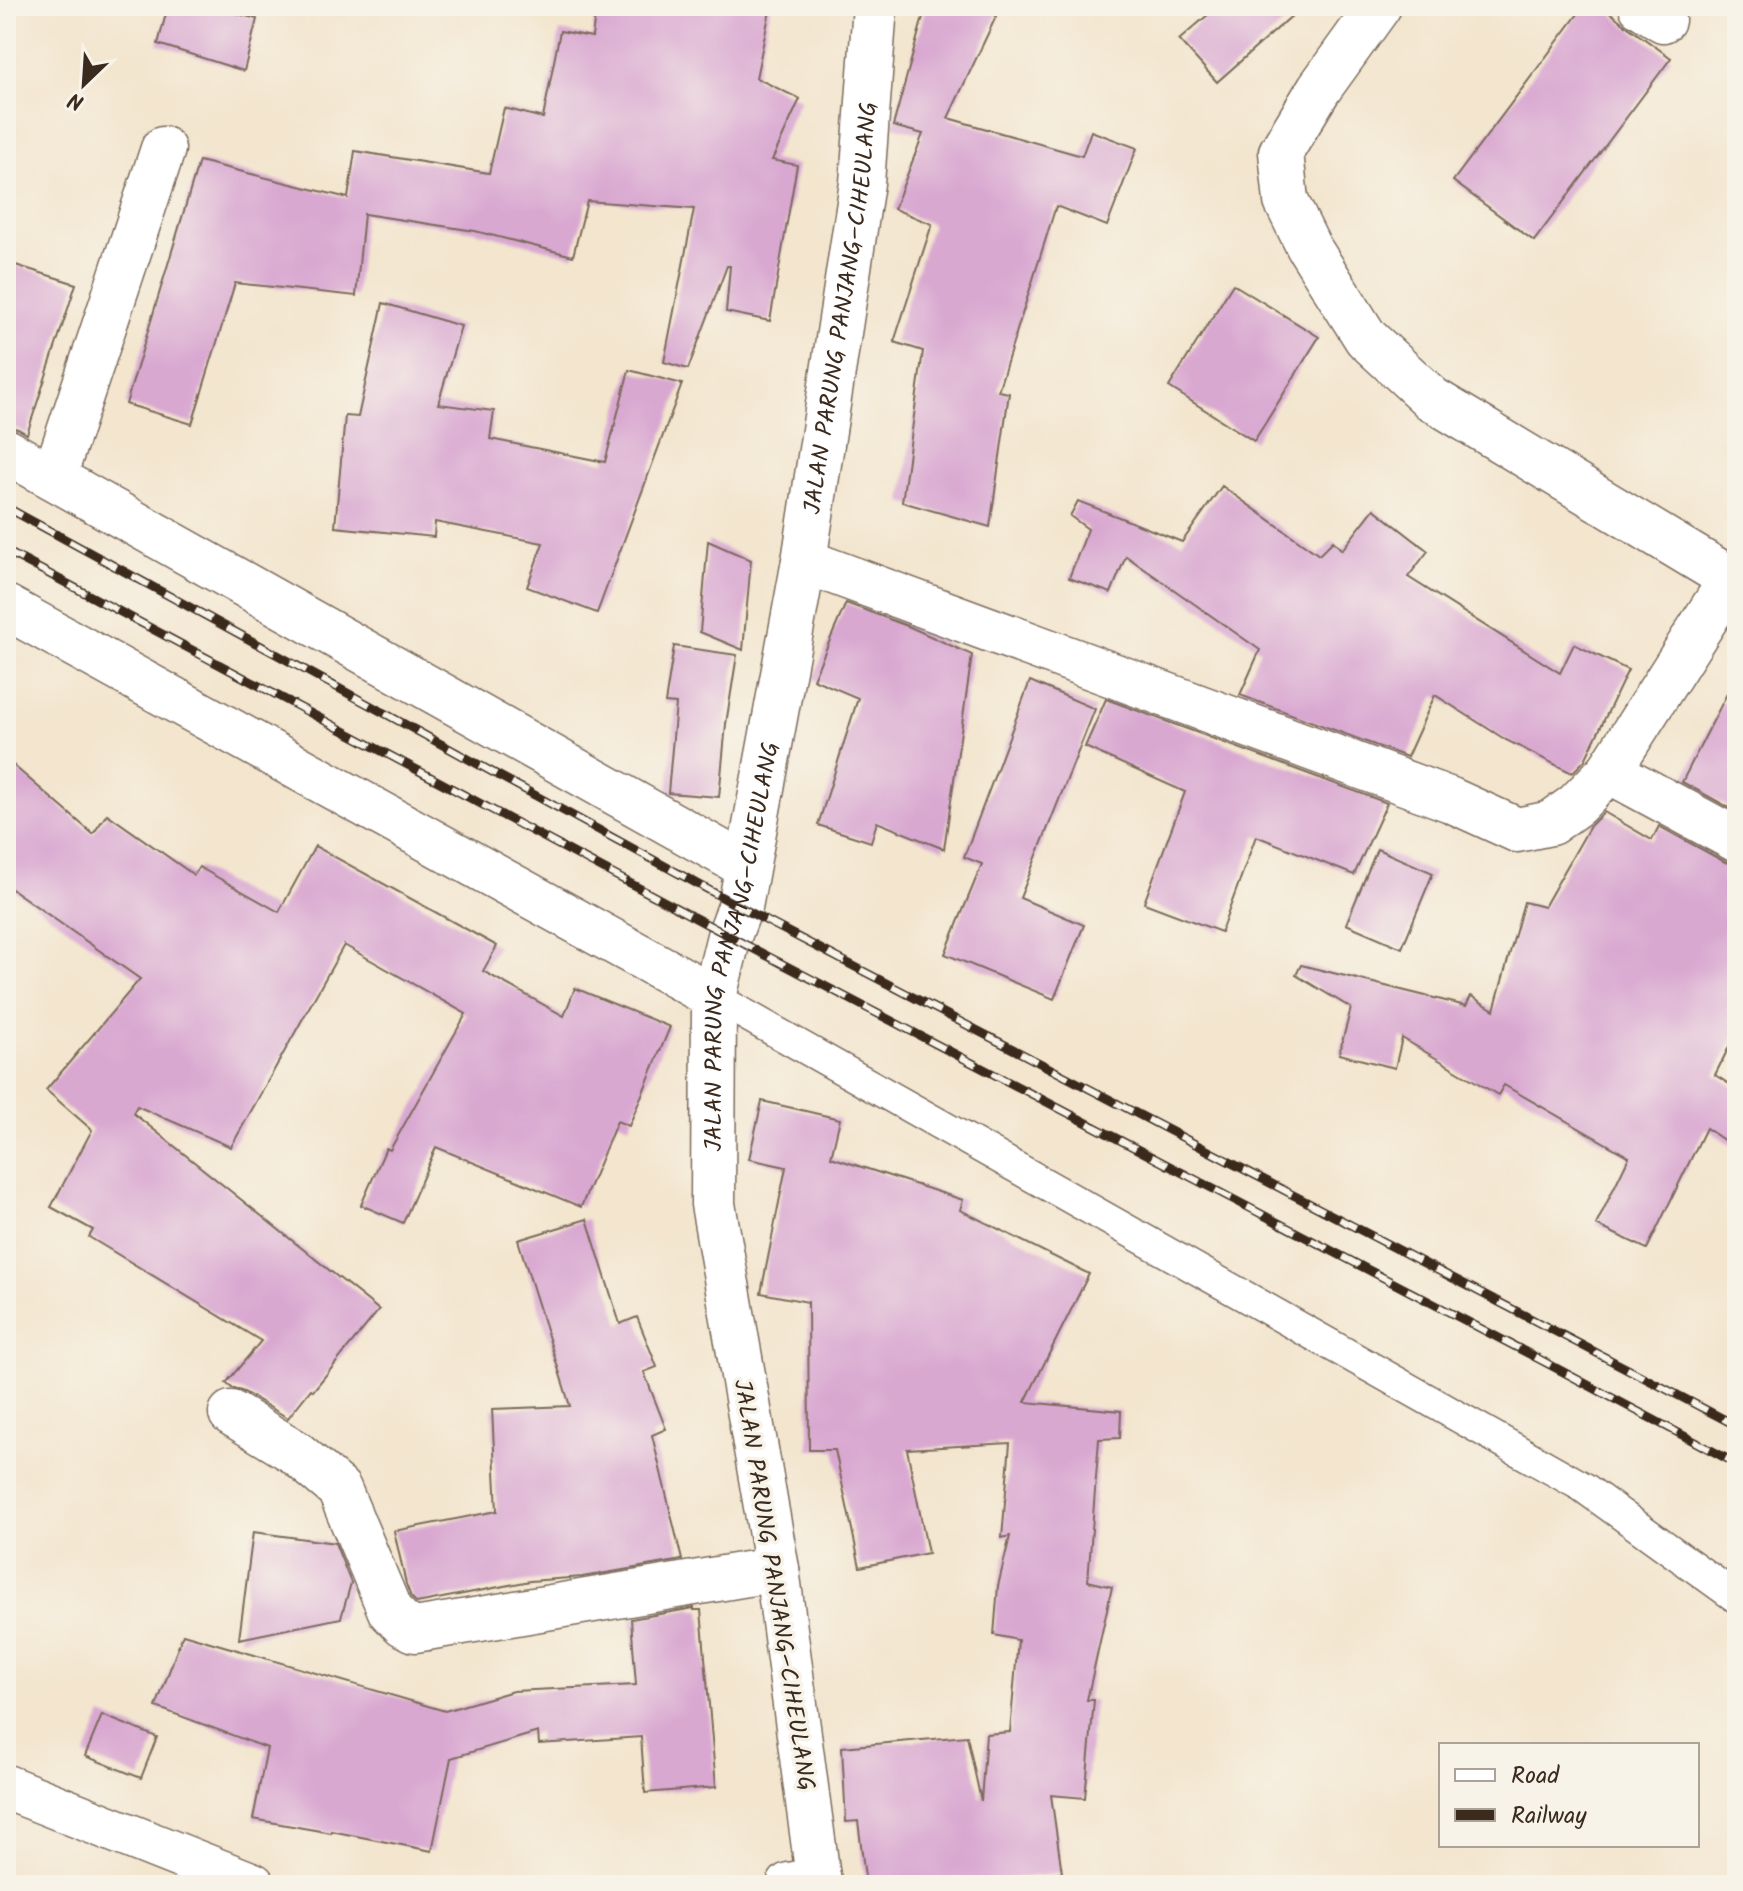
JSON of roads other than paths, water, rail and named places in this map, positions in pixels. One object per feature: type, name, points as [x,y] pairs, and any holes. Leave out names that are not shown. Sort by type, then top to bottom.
[{"type":"street","name":"JALAN PARUNG PANJANG–CIHEULANG","points":[[809,1883],[777,1569],[713,1204],[714,997],[729,936],[740,907],[804,561],[862,183],[875,6]]},
{"type":"street","points":[[804,561],[1451,800],[1517,830],[1551,823],[1576,805],[1609,771],[1734,578],[1432,399],[1366,338],[1308,246],[1286,201],[1281,152],[1319,89],[1379,6]]},
{"type":"street","points":[[54,477],[163,149]]},
{"type":"street","points":[[6,451],[746,866]]},
{"type":"street","points":[[6,607],[714,997]]},
{"type":"street","points":[[1609,771],[1737,840]]},
{"type":"street","points":[[231,1413],[295,1452],[339,1489],[390,1611],[403,1624],[415,1630],[777,1569]]},
{"type":"street","points":[[6,1787],[253,1885]]},
{"type":"lane","points":[[714,997],[1583,1487],[1737,1598]]},
{"type":"railway","points":[[6,507],[740,907],[1737,1426]]},
{"type":"railway","points":[[6,551],[729,936],[1737,1464]]}]
